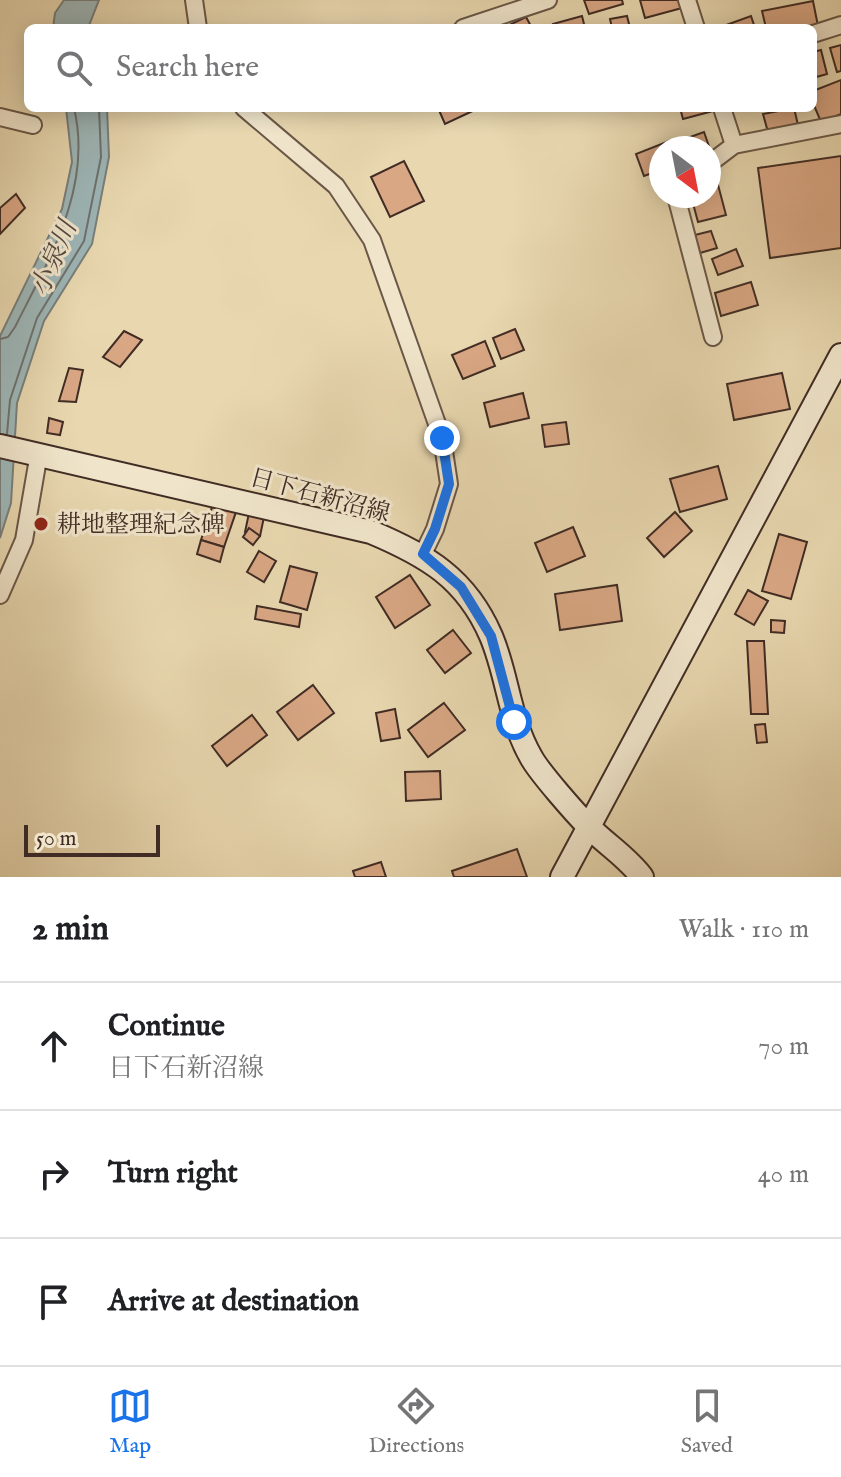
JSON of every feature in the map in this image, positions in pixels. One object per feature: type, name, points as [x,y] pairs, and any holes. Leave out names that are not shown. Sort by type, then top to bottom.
[{"type":"main road","points":[[562,877],[841,355]]},
{"type":"main road","name":"日下石新沼線","points":[[0,446],[371,532],[423,554],[461,587],[491,636],[514,722],[532,760],[589,827],[631,862],[642,877]]},
{"type":"street","points":[[194,0],[197,24]]},
{"type":"street","points":[[475,24],[548,0]]},
{"type":"street","points":[[687,0],[695,24]]},
{"type":"street","points":[[817,33],[841,25]]},
{"type":"street","points":[[249,112],[336,186],[372,240],[442,438],[449,484],[435,529],[423,554]]},
{"type":"street","points":[[723,112],[734,145]]},
{"type":"street","points":[[0,117],[33,125]]},
{"type":"street","points":[[721,155],[734,145],[841,124]]},
{"type":"street","points":[[679,208],[713,337]]},
{"type":"street","points":[[0,595],[24,540],[32,452]]},
{"type":"water","points":[[64,0],[99,0],[90,24],[54,24],[55,13]]},
{"type":"water","name":"小泉川","points":[[66,112],[107,112],[109,157],[92,244],[44,321],[17,403],[11,503],[0,538],[0,336],[62,209],[72,162]]},
{"type":"building","points":[[584,0],[622,0],[623,4],[589,14]]},
{"type":"building","points":[[640,0],[680,0],[682,8],[645,18]]},
{"type":"building","points":[[813,1],[819,31],[817,24],[765,24],[762,11]]},
{"type":"building","points":[[582,16],[584,24],[553,24]]},
{"type":"building","points":[[627,16],[629,24],[611,24],[610,19]]},
{"type":"building","points":[[751,16],[754,24],[729,24]]},
{"type":"building","points":[[526,17],[530,24],[511,24]]},
{"type":"building","points":[[841,45],[841,71],[837,72],[830,48]]},
{"type":"building","points":[[821,50],[827,74],[817,77],[817,51]]},
{"type":"building","points":[[841,80],[841,114],[821,122],[817,112],[817,89]]},
{"type":"building","points":[[440,112],[470,112],[445,124]]},
{"type":"building","points":[[681,112],[709,112],[683,119]]},
{"type":"building","points":[[795,112],[798,125],[768,132],[763,114]]},
{"type":"building","points":[[649,149],[649,174],[644,176],[636,154]]},
{"type":"building","points":[[841,156],[841,248],[770,258],[758,168]]},
{"type":"building","points":[[404,161],[424,201],[390,217],[371,177]]},
{"type":"building","points":[[16,194],[25,208],[0,234],[0,208]]},
{"type":"building","points":[[721,196],[726,215],[698,222],[694,208],[721,208]]},
{"type":"building","points":[[711,231],[717,248],[700,253],[695,235]]},
{"type":"building","points":[[736,249],[743,266],[718,275],[712,259]]},
{"type":"building","points":[[751,282],[758,305],[721,316],[715,293]]},
{"type":"building","points":[[515,329],[524,350],[501,359],[493,338]]},
{"type":"building","points":[[124,331],[142,340],[120,367],[103,357]]},
{"type":"building","points":[[485,341],[495,366],[463,379],[452,355]]},
{"type":"building","points":[[69,368],[83,370],[76,402],[59,401]]},
{"type":"building","points":[[782,373],[790,409],[734,420],[727,384]]},
{"type":"building","points":[[523,393],[529,418],[490,427],[484,403]]},
{"type":"building","points":[[49,418],[63,422],[60,435],[47,433]]},
{"type":"building","points":[[566,422],[569,444],[545,447],[542,425]]},
{"type":"building","points":[[718,466],[727,499],[680,512],[670,479]]},
{"type":"building","points":[[214,501],[237,509],[224,547],[201,540]]},
{"type":"building","points":[[675,512],[692,531],[664,557],[647,538]]},
{"type":"building","points":[[249,513],[264,517],[260,536],[245,532]]},
{"type":"building","points":[[573,527],[585,556],[547,572],[535,543]]},
{"type":"building","points":[[249,528],[260,536],[253,545],[243,537]]},
{"type":"building","points":[[779,534],[807,542],[791,599],[762,591]]},
{"type":"building","points":[[201,540],[224,547],[220,562],[197,554]]},
{"type":"building","points":[[259,551],[276,561],[264,582],[247,572]]},
{"type":"building","points":[[290,566],[317,573],[307,610],[280,602]]},
{"type":"building","points":[[410,575],[430,605],[395,628],[376,597]]},
{"type":"building","points":[[617,585],[622,621],[560,630],[555,594]]},
{"type":"building","points":[[748,590],[768,601],[754,625],[735,614]]},
{"type":"building","points":[[257,606],[301,614],[299,627],[255,619]]},
{"type":"building","points":[[771,620],[785,621],[784,633],[771,632]]},
{"type":"building","points":[[453,630],[471,653],[445,673],[427,650]]},
{"type":"building","points":[[747,641],[764,641],[768,714],[751,714]]},
{"type":"building","points":[[313,685],[334,713],[298,740],[277,712]]},
{"type":"building","points":[[444,703],[465,730],[428,757],[408,730]]},
{"type":"building","points":[[395,709],[400,738],[381,741],[376,713]]},
{"type":"building","points":[[252,715],[267,735],[227,766],[212,746]]},
{"type":"building","points":[[765,724],[767,742],[757,743],[755,725]]},
{"type":"building","points":[[440,771],[441,799],[406,801],[405,772]]},
{"type":"building","points":[[517,849],[527,877],[454,877],[452,871]]},
{"type":"building","points":[[381,862],[386,877],[355,877],[353,871]]},
{"type":"place","name":"耕地整理紀念碑","points":[[41,524]]},
{"type":"route","points":[[442,438],[449,484],[435,529],[423,554],[461,587],[491,636],[514,722]]}]
